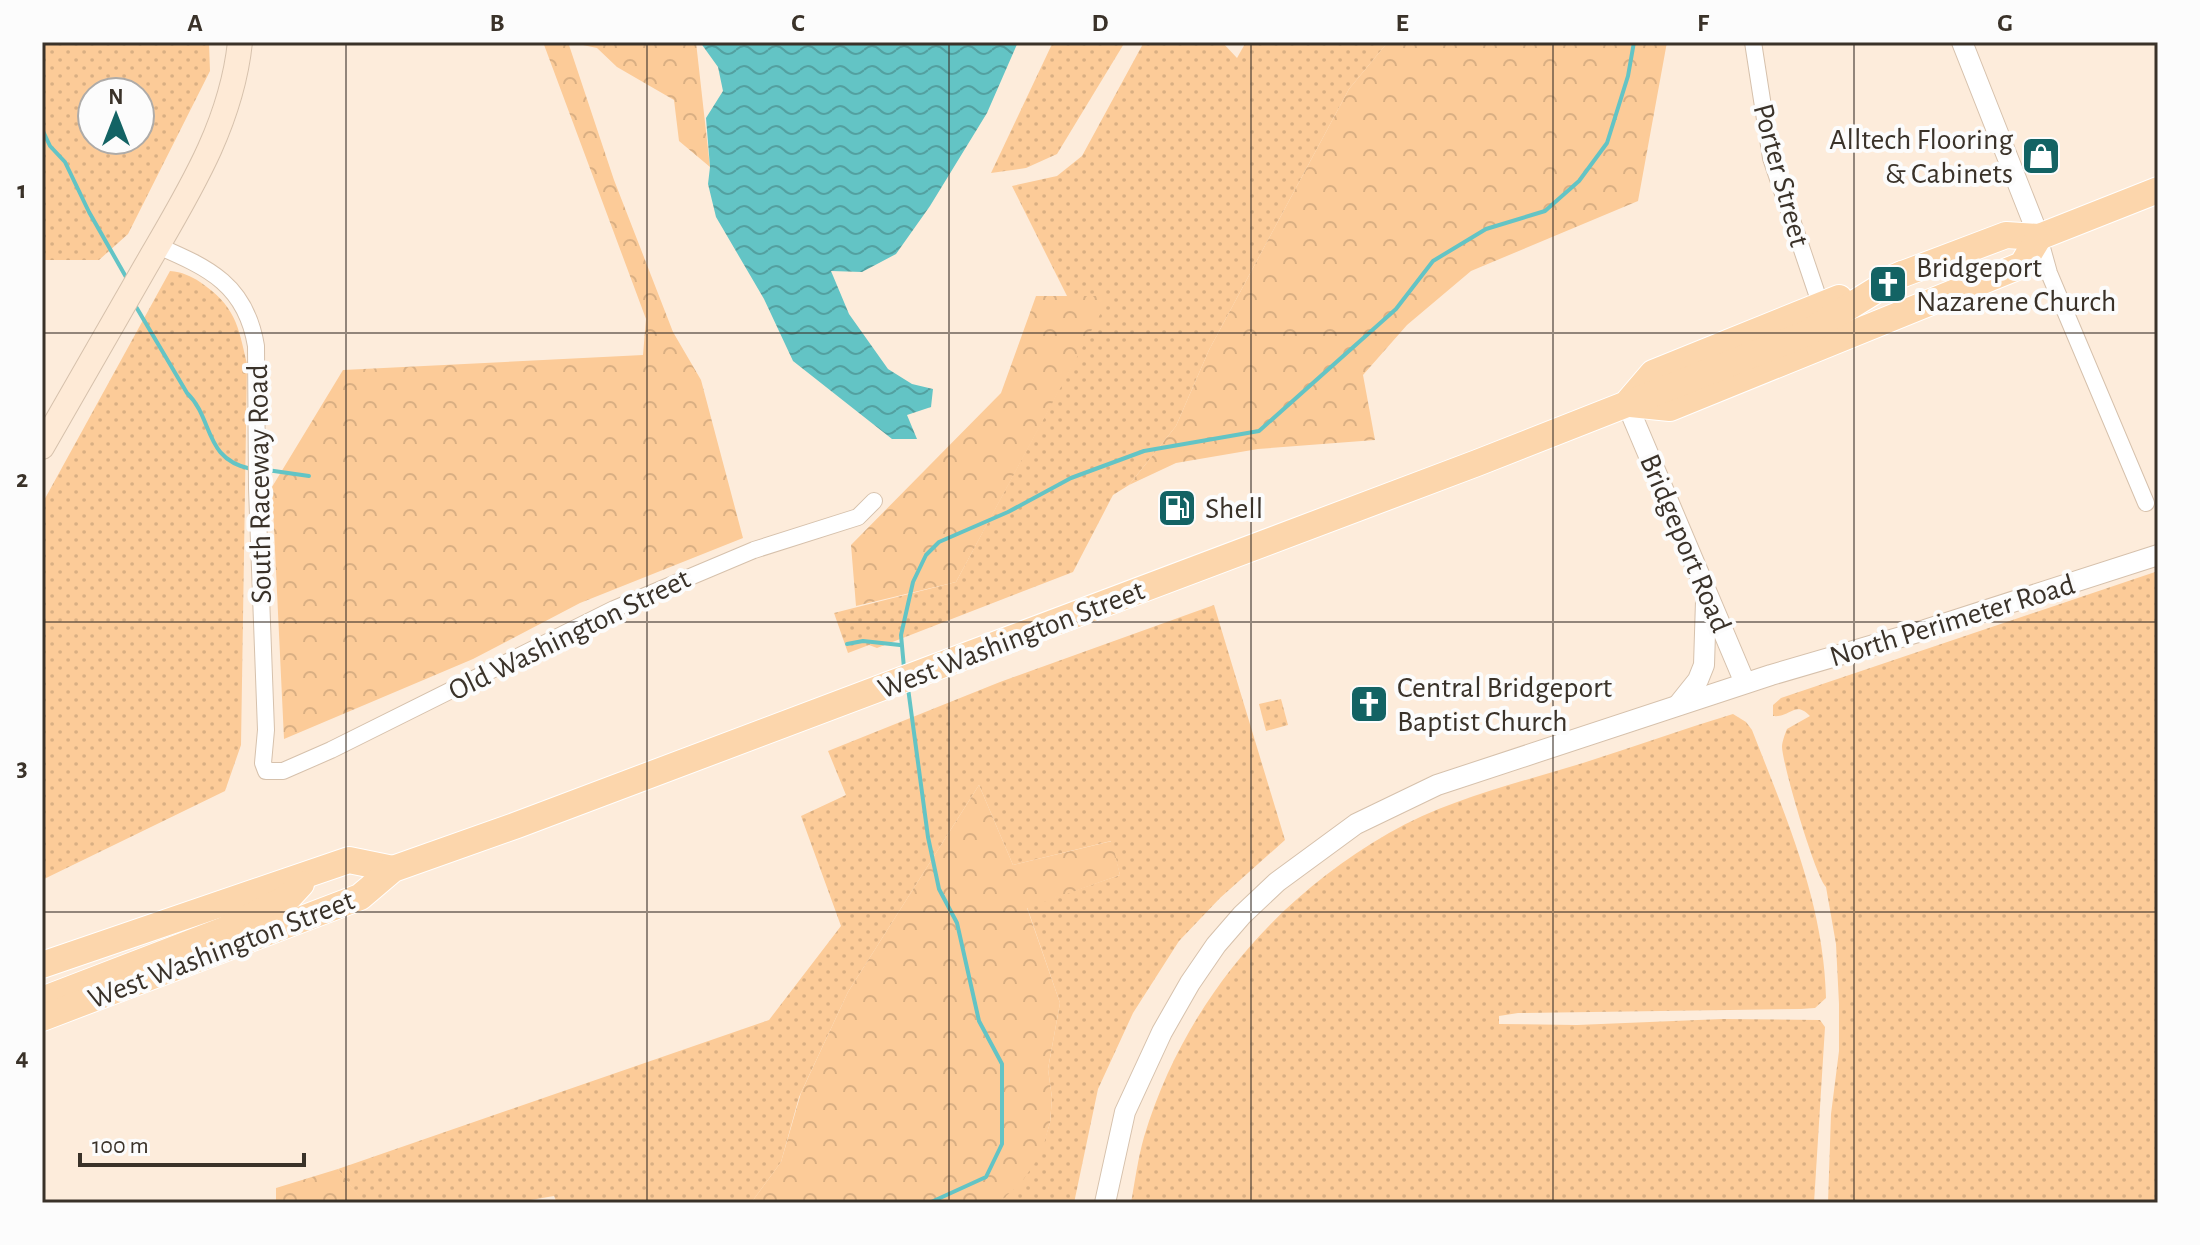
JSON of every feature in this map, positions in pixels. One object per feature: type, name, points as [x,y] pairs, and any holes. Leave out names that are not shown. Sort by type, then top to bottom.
[{"type":"main road","points":[[42,447],[158,246],[217,136],[231,97],[240,42]]},
{"type":"main road","name":"West Washington Street","points":[[1627,404],[1653,373],[2006,235],[2039,237],[2158,190]]},
{"type":"main road","name":"West Washington Street","points":[[42,1018],[360,897],[393,869],[1452,473],[1627,404],[1670,408],[2022,265],[2039,237]]},
{"type":"main road","points":[[1627,404],[1805,334],[1902,274]]},
{"type":"main road","name":"West Washington Street","points":[[42,965],[349,860],[393,869]]},
{"type":"main road","points":[[42,1000],[222,931],[289,897],[312,873]]},
{"type":"street","name":"Porter Street","points":[[1753,42],[1771,158],[1821,306]]},
{"type":"street","points":[[1962,42],[2039,237],[2049,273],[2146,503]]},
{"type":"street","name":"South Raceway Road","points":[[158,246],[211,270],[231,289],[247,314],[256,346],[266,730],[263,763],[266,771]]},
{"type":"street","name":"Bridgeport Road","points":[[1627,404],[1745,683]]},
{"type":"street","name":"Old Washington Street","points":[[266,771],[283,771],[331,750],[614,609],[754,550],[858,517],[874,501]]},
{"type":"street","name":"North Perimeter Road","points":[[1105,1203],[1125,1112],[1162,1032],[1190,983],[1216,945],[1242,915],[1277,882],[1356,824],[1437,785],[1745,683],[1925,630],[2158,555]]},
{"type":"street","points":[[1677,706],[1698,680],[1704,665],[1706,589]]},
{"type":"green space","points":[[42,42],[209,42],[210,71],[128,234],[99,260],[42,260]]},
{"type":"green space","points":[[543,42],[568,42],[614,180],[673,332],[701,380],[743,538],[580,603],[473,659],[284,739],[272,487],[343,370],[643,355],[646,319]]},
{"type":"green space","points":[[569,42],[696,42],[710,167],[679,141],[674,100],[617,67],[597,48]]},
{"type":"green space","points":[[1053,42],[1125,42],[1057,154],[1026,168],[991,173]]},
{"type":"green space","points":[[1144,42],[1222,42],[1237,58],[1246,42],[1388,42],[1349,89],[1209,350],[1176,426],[1129,485],[1113,495],[1073,572],[877,648],[869,645],[848,653],[834,613],[956,582],[1109,296],[1067,296],[1012,186],[1057,176],[1082,156]]},
{"type":"green space","points":[[1388,42],[1667,42],[1638,201],[1471,271],[1407,325],[1363,375],[1375,440],[1258,449],[1176,463],[1129,485],[1176,426],[1209,350],[1349,89]]},
{"type":"green space","points":[[170,271],[193,278],[221,299],[237,327],[247,364],[241,745],[225,791],[42,880],[42,504]]},
{"type":"green space","points":[[1036,296],[1110,296],[956,582],[856,606],[851,545],[1001,393]]},
{"type":"green space","points":[[2158,571],[2158,1203],[1828,1203],[1831,1114],[1839,1051],[1836,944],[1826,887],[1800,820],[1782,747],[1787,729],[1810,716],[1796,709],[1773,716],[1773,705],[1781,698]]},
{"type":"green space","points":[[1214,605],[1285,840],[1220,898],[1179,941],[1133,1013],[1098,1089],[1074,1203],[998,1203],[1022,1180],[1040,1154],[1050,1123],[1052,1098],[1048,1069],[1060,1003],[1027,907],[1120,875],[1111,841],[1013,865],[979,785],[848,992],[799,1097],[781,1162],[751,1203],[557,1203],[554,1196],[513,1203],[374,1203],[363,1202],[338,1169],[769,1020],[841,926],[801,816],[846,795],[828,751],[1000,682]]},
{"type":"green space","points":[[1281,699],[1288,725],[1266,731],[1259,704]]},
{"type":"green space","points":[[1733,714],[1752,730],[1801,861],[1818,928],[1826,998],[1815,1008],[1801,1009],[1518,1013],[1499,1016],[1499,1024],[1820,1020],[1825,1027],[1814,1203],[1131,1203],[1144,1137],[1161,1089],[1182,1044],[1237,961],[1270,924],[1307,890],[1389,833],[1435,811]]},
{"type":"green space","points":[[979,785],[1013,865],[1112,841],[1120,875],[1027,908],[1060,1003],[1048,1069],[1052,1098],[1050,1123],[1041,1154],[1021,1183],[998,1203],[751,1203],[781,1162],[801,1093],[848,992]]},
{"type":"green space","points":[[338,1169],[363,1201],[374,1203],[276,1203],[276,1188]]},
{"type":"water","points":[[700,42],[1018,42],[987,113],[930,206],[896,254],[862,272],[831,271],[849,314],[888,369],[912,384],[933,389],[931,407],[907,415],[917,439],[892,439],[793,361],[764,299],[716,217],[708,184],[710,167],[706,118],[723,91],[718,67]]},
{"type":"waterway","points":[[904,668],[901,635],[913,582],[926,555],[939,542],[1008,512],[1071,478],[1144,451],[1259,431],[1396,309],[1433,261],[1486,229],[1545,211],[1579,181],[1607,143],[1628,76],[1634,42]]},
{"type":"waterway","points":[[42,129],[50,146],[65,162],[126,277]]},
{"type":"waterway","points":[[135,305],[196,403],[217,447],[225,457],[251,469]]},
{"type":"waterway","points":[[260,469],[309,476]]},
{"type":"waterway","points":[[847,644],[863,641],[900,645]]},
{"type":"waterway","points":[[908,688],[928,837],[939,889],[957,923],[979,1021],[1002,1064],[1002,1144],[986,1177],[929,1203]]},
{"type":"place","name":"Alltech Flooring & Cabinets","points":[[2041,156]]},
{"type":"place","name":"Bridgeport Nazarene Church","points":[[1888,284]]},
{"type":"place","name":"Shell","points":[[1177,508]]},
{"type":"place","name":"Central Bridgeport Baptist Church","points":[[1369,704]]}]
